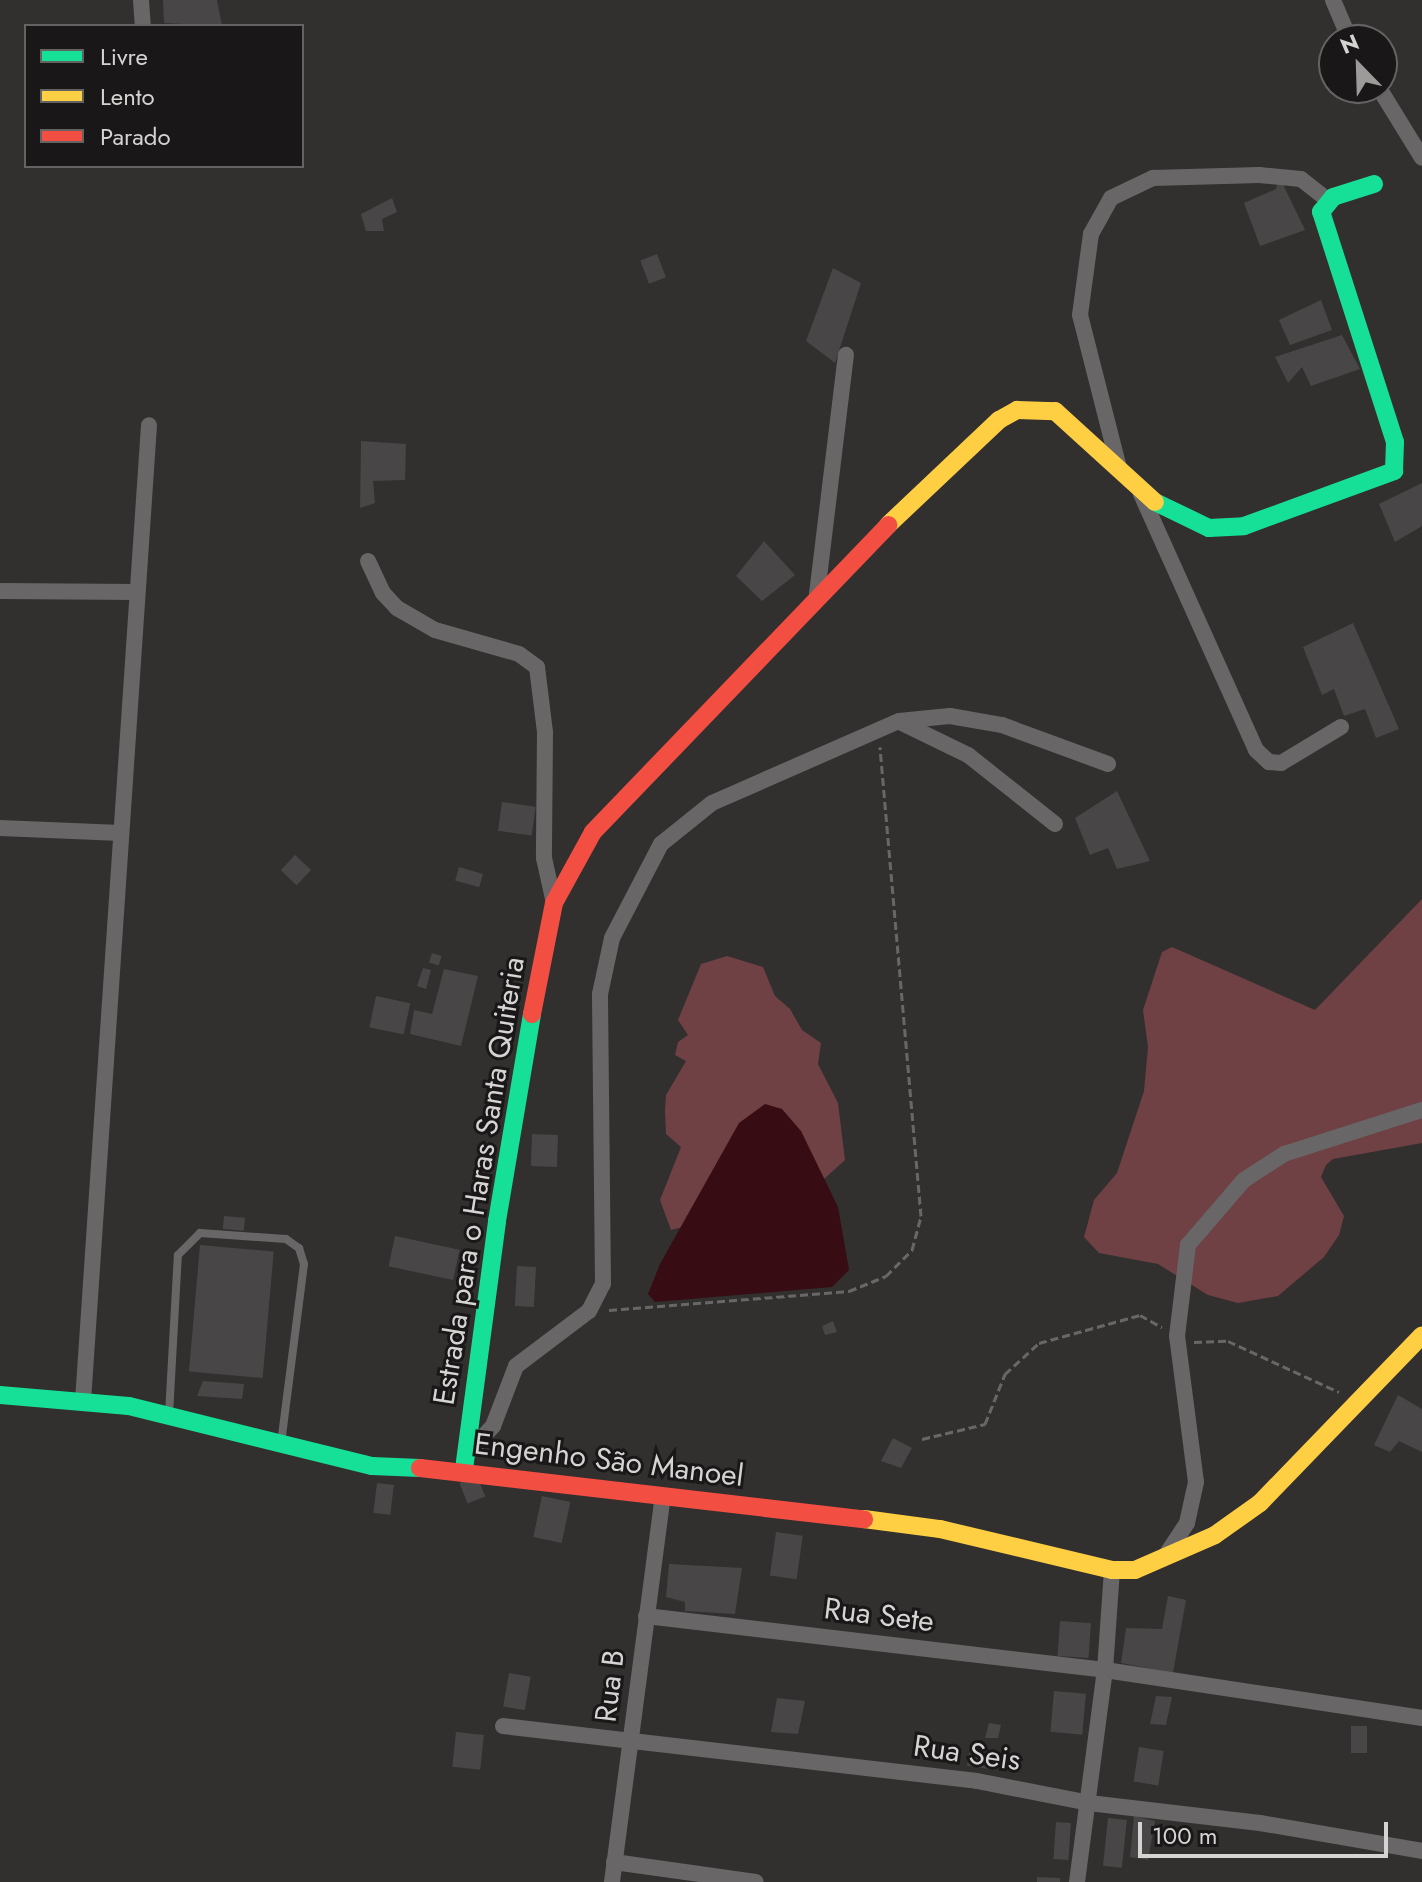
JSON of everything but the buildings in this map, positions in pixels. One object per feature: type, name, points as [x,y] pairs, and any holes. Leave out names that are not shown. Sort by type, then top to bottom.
[{"type":"street","points":[[141,0],[143,24]]},
{"type":"street","points":[[1333,0],[1343,24]]},
{"type":"street","points":[[1389,104],[1422,158]]},
{"type":"street","points":[[1119,468],[1080,315],[1091,234],[1111,198],[1153,178],[1259,175],[1301,179],[1328,200],[1374,184]]},
{"type":"street","name":"Estrada para o Haras Santa Quiteria","points":[[465,1462],[499,1206],[554,903],[593,832],[817,594],[999,420],[1017,410],[1055,411],[1137,485],[1182,519],[1209,528],[1279,516],[1394,471],[1395,442],[1324,231],[1321,212],[1328,200]]},
{"type":"street","points":[[817,594],[846,355]]},
{"type":"street","points":[[83,1401],[149,425]]},
{"type":"street","points":[[1137,485],[1261,756],[1269,762],[1290,760],[1341,727]]},
{"type":"street","points":[[368,561],[383,593],[397,608],[435,630],[519,654],[537,667],[545,732],[544,858],[554,903]]},
{"type":"street","points":[[0,591],[137,592]]},
{"type":"street","points":[[465,1462],[493,1426],[516,1366],[589,1311],[603,1284],[600,994],[612,938],[641,876],[661,844],[712,803],[899,721],[950,716],[1002,725],[1108,764]]},
{"type":"street","points":[[899,721],[968,755],[1055,824]]},
{"type":"street","points":[[0,828],[121,833]]},
{"type":"street","points":[[1163,1560],[1187,1523],[1196,1482],[1177,1336],[1188,1245],[1244,1180],[1284,1154],[1422,1110]]},
{"type":"street","points":[[1077,1882],[1105,1670],[1112,1570],[1135,1570],[1163,1560],[1215,1535],[1260,1503],[1422,1335]]},
{"type":"street","name":"Engenho São Manoel","points":[[0,1395],[83,1401],[169,1415],[280,1446],[372,1466],[465,1462],[663,1497],[940,1529],[1112,1570]]},
{"type":"street","name":"Rua B","points":[[612,1882],[663,1497]]},
{"type":"street","name":"Rua Sete","points":[[646,1616],[1105,1670]]},
{"type":"street","points":[[1105,1670],[1422,1718]]},
{"type":"street","name":"Rua Seis","points":[[503,1726],[631,1744],[977,1781],[1089,1803],[1260,1823],[1422,1851]]},
{"type":"street","points":[[614,1862],[756,1882]]},
{"type":"lane","points":[[169,1415],[178,1255],[200,1233],[286,1239],[299,1248],[304,1264],[280,1446]]},
{"type":"path","points":[[589,1311],[849,1291],[886,1276],[912,1250],[921,1216],[878,729]]},
{"type":"path","points":[[922,1439],[985,1424],[1005,1374],[1039,1343],[1140,1315],[1196,1343],[1228,1341],[1360,1401]]},
{"type":"shaded area","points":[[1422,899],[1422,1143],[1333,1159],[1326,1165],[1321,1177],[1344,1216],[1339,1235],[1324,1257],[1278,1296],[1238,1303],[1208,1295],[1158,1264],[1099,1253],[1084,1237],[1094,1200],[1117,1173],[1144,1091],[1148,1047],[1143,1010],[1162,952],[1172,947],[1315,1010]]},
{"type":"shaded area","points":[[727,956],[763,967],[775,996],[790,1009],[802,1030],[821,1043],[818,1064],[838,1103],[845,1160],[814,1188],[710,1176],[683,1227],[671,1230],[660,1200],[681,1147],[666,1134],[665,1111],[666,1095],[686,1061],[675,1055],[678,1042],[688,1035],[678,1020],[701,964]]},
{"type":"shaded area","points":[[765,1104],[782,1109],[801,1131],[838,1207],[849,1270],[832,1287],[655,1302],[648,1294],[660,1264],[739,1123]]},
{"type":"traffic: fast","points":[[1155,502],[1209,528],[1244,526],[1394,471],[1395,442],[1321,212],[1333,197],[1374,184]]},
{"type":"traffic: fast","points":[[464,1469],[497,1221],[532,1014]]},
{"type":"traffic: fast","points":[[0,1395],[129,1406],[372,1466],[420,1468]]},
{"type":"traffic: slow","points":[[888,525],[999,420],[1017,410],[1055,411],[1155,502]]},
{"type":"traffic: slow","points":[[864,1519],[940,1529],[1112,1570],[1135,1570],[1215,1535],[1260,1503],[1422,1335]]},
{"type":"traffic: jam","points":[[532,1014],[554,903],[593,832],[888,525]]},
{"type":"traffic: jam","points":[[420,1468],[864,1519]]}]
